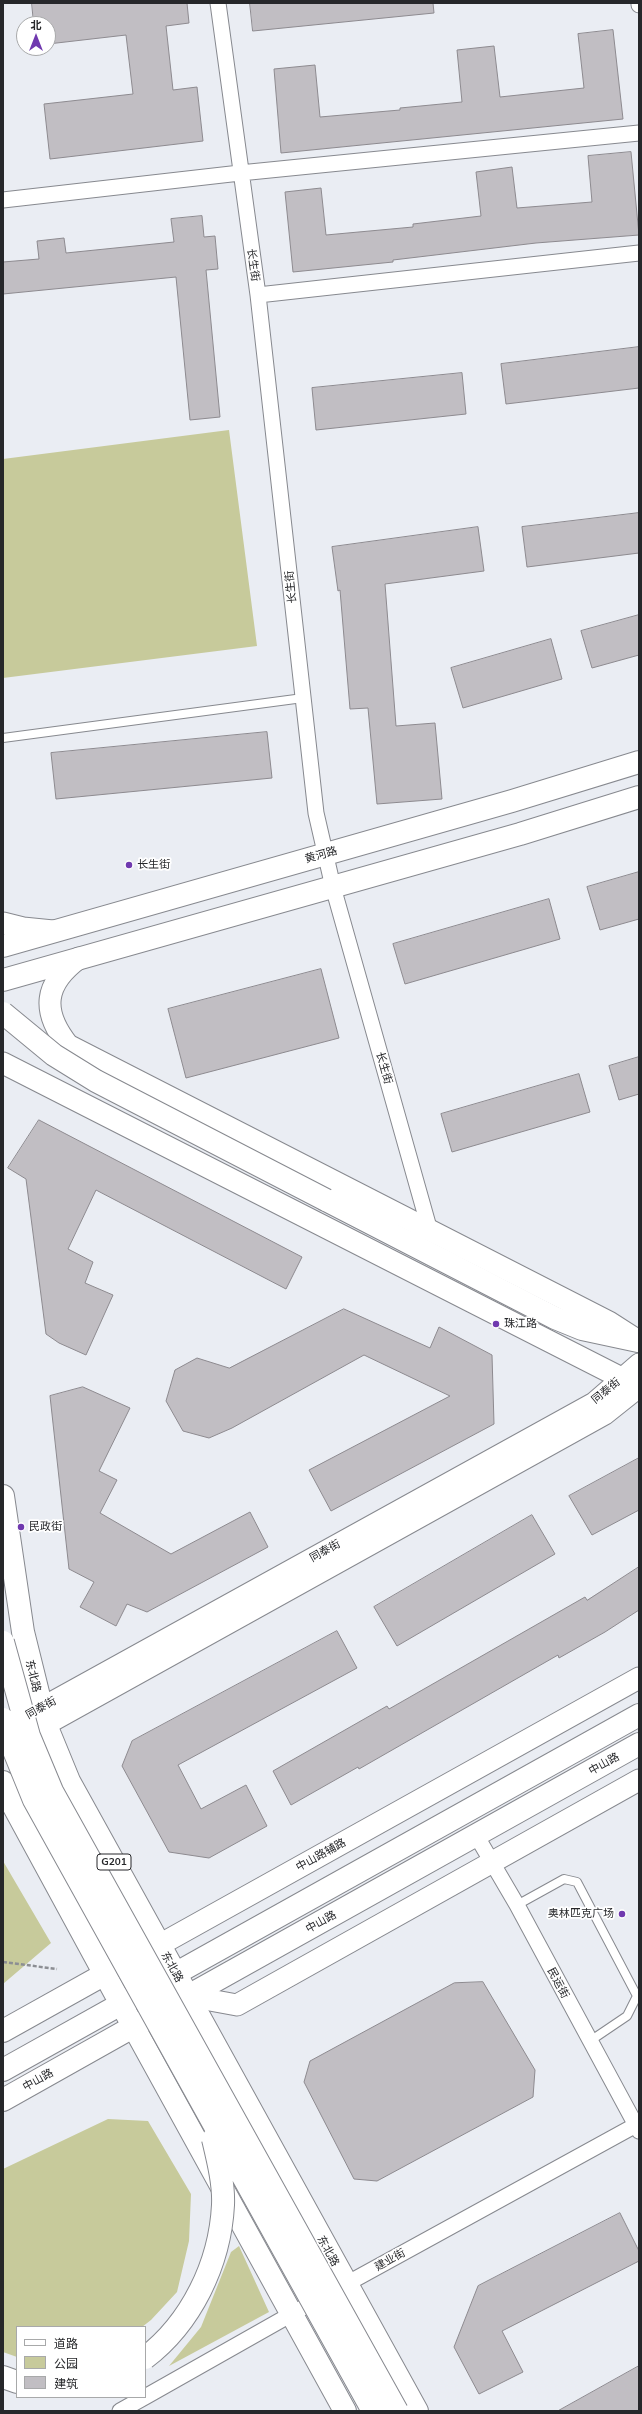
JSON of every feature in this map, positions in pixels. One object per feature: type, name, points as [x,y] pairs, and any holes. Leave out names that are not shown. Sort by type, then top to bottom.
[{"type":"main road","name":"黄河路","points":[[3,946],[639,762]]},
{"type":"main road","points":[[3,980],[520,834],[639,797]]},
{"type":"main road","points":[[3,923],[23,928],[55,931]]},
{"type":"main road","points":[[80,958],[64,970],[55,982],[50,995],[50,1012],[56,1029],[68,1045],[609,1322],[639,1341]]},
{"type":"main road","points":[[3,1013],[54,1055],[96,1081],[326,1200],[555,1318],[582,1329],[639,1341]]},
{"type":"main road","points":[[48,1086],[68,1045]]},
{"type":"main road","points":[[3,1063],[633,1384]]},
{"type":"main road","name":"东北路","points":[[3,1496],[23,1632],[44,1716],[69,1781],[417,2411]]},
{"type":"main road","name":"东北路","points":[[3,1642],[29,1736],[52,1791],[397,2411]]},
{"type":"main road","name":"中山路辅路","points":[[3,2031],[639,1678]]},
{"type":"main road","points":[[3,2070],[639,1715]]},
{"type":"main road","points":[[3,1719],[12,1746],[34,1800],[373,2411]]},
{"type":"main road","name":"中山路","points":[[3,2100],[639,1744]]},
{"type":"main road","points":[[188,1996],[237,2005],[639,1780]]},
{"type":"main road","points":[[3,1782],[14,1807],[344,2411]]},
{"type":"main road","points":[[146,2357],[161,2346],[184,2318],[204,2283],[218,2243],[223,2204],[218,2158],[208,2116]]},
{"type":"main road","points":[[3,2377],[16,2382]]},
{"type":"street","name":"长生街","points":[[218,3],[240,174],[258,295],[316,813],[333,887],[430,1230]]},
{"type":"street","points":[[3,200],[639,133]]},
{"type":"street","points":[[258,295],[639,253]]},
{"type":"street","name":"同泰街","points":[[3,1749],[44,1716],[605,1415],[633,1384],[639,1363]]},
{"type":"street","name":"同泰街","points":[[3,1729],[44,1716]]},
{"type":"street","name":"民运街","points":[[476,1836],[517,1905],[637,2128]]},
{"type":"street","name":"建业街","points":[[146,2396],[346,2284],[637,2128]]},
{"type":"street","name":"建业街","points":[[120,2411],[143,2398]]},
{"type":"lane","points":[[3,738],[303,698]]},
{"type":"lane","points":[[517,1905],[564,1879],[577,1882],[637,1996],[627,2016],[590,2041]]},
{"type":"path","points":[[3,1962],[57,1969]]},
{"type":"green space","points":[[229,430],[257,646],[3,678],[3,459]]},
{"type":"green space","points":[[3,1861],[51,1943],[3,1984]]},
{"type":"green space","points":[[108,2119],[148,2121],[191,2194],[189,2241],[177,2292],[151,2320],[143,2326],[16,2326],[16,2357],[3,2352],[3,2169]]},
{"type":"green space","points":[[239,2246],[269,2312],[169,2366],[201,2327],[231,2252]]},
{"type":"building","points":[[32,3],[187,3],[189,23],[166,26],[173,90],[197,87],[203,141],[50,159],[44,104],[133,94],[126,35],[56,43],[56,16],[33,16]]},
{"type":"building","points":[[250,3],[433,3],[434,13],[253,31]]},
{"type":"building","points":[[613,30],[623,119],[281,153],[274,69],[315,65],[320,117],[400,110],[400,108],[462,102],[457,50],[494,46],[500,97],[584,88],[578,34]]},
{"type":"building","points":[[631,152],[639,235],[536,243],[393,260],[393,262],[293,272],[285,192],[321,188],[326,235],[413,227],[413,224],[481,216],[476,172],[512,167],[517,208],[592,202],[588,156]]},
{"type":"building","points":[[202,216],[204,237],[215,236],[218,269],[206,270],[220,417],[190,420],[176,277],[3,294],[3,262],[39,259],[37,241],[64,238],[66,253],[174,242],[171,219]]},
{"type":"building","points":[[639,347],[639,388],[506,404],[501,364]]},
{"type":"building","points":[[462,373],[466,414],[316,430],[312,388]]},
{"type":"building","points":[[639,513],[639,553],[527,567],[522,527]]},
{"type":"building","points":[[478,527],[484,571],[385,584],[396,726],[435,723],[442,799],[377,804],[368,708],[350,709],[340,590],[338,591],[332,547]]},
{"type":"building","points":[[639,615],[639,655],[592,668],[581,631]]},
{"type":"building","points":[[551,639],[562,679],[463,708],[451,668]]},
{"type":"building","points":[[267,732],[272,778],[56,799],[51,753]]},
{"type":"building","points":[[639,872],[639,919],[600,930],[587,887]]},
{"type":"building","points":[[549,899],[560,939],[405,984],[393,944]]},
{"type":"building","points":[[321,969],[339,1038],[186,1078],[168,1009]]},
{"type":"building","points":[[639,1057],[639,1094],[619,1100],[609,1066]]},
{"type":"building","points":[[579,1074],[590,1112],[452,1152],[441,1114]]},
{"type":"building","points":[[39,1120],[302,1257],[286,1289],[96,1190],[68,1249],[93,1262],[85,1283],[113,1295],[86,1355],[59,1343],[46,1334],[26,1179],[8,1168]]},
{"type":"building","points":[[344,1309],[430,1348],[439,1327],[492,1355],[494,1424],[331,1511],[309,1470],[450,1396],[364,1355],[232,1428],[209,1438],[183,1431],[166,1401],[175,1370],[197,1358],[229,1368]]},
{"type":"building","points":[[83,1387],[130,1408],[99,1471],[117,1480],[100,1513],[171,1554],[250,1512],[268,1547],[147,1612],[127,1604],[116,1626],[80,1607],[94,1582],[69,1569],[50,1396]]},
{"type":"building","points":[[639,1458],[639,1510],[592,1535],[569,1496]]},
{"type":"building","points":[[532,1515],[555,1554],[397,1646],[374,1607]]},
{"type":"building","points":[[639,1567],[639,1610],[605,1632],[559,1658],[558,1655],[359,1769],[358,1767],[291,1805],[273,1771],[387,1706],[389,1709],[585,1597],[587,1600]]},
{"type":"building","points":[[337,1631],[357,1668],[178,1765],[201,1809],[246,1785],[267,1826],[209,1858],[169,1852],[122,1766],[132,1741]]},
{"type":"building","points":[[483,1982],[535,2070],[533,2097],[377,2181],[354,2179],[304,2082],[310,2061],[454,1983]]},
{"type":"building","points":[[620,2213],[639,2251],[639,2261],[502,2331],[523,2372],[479,2394],[454,2347],[478,2286]]},
{"type":"building","points":[[639,2366],[639,2411],[558,2411]]},
{"type":"place","name":"长生街","points":[[129,865]]},
{"type":"place","name":"珠江路","points":[[496,1324]]},
{"type":"place","name":"民政街","points":[[21,1527]]},
{"type":"place","name":"奥林匹克广场","points":[[622,1914]]}]
